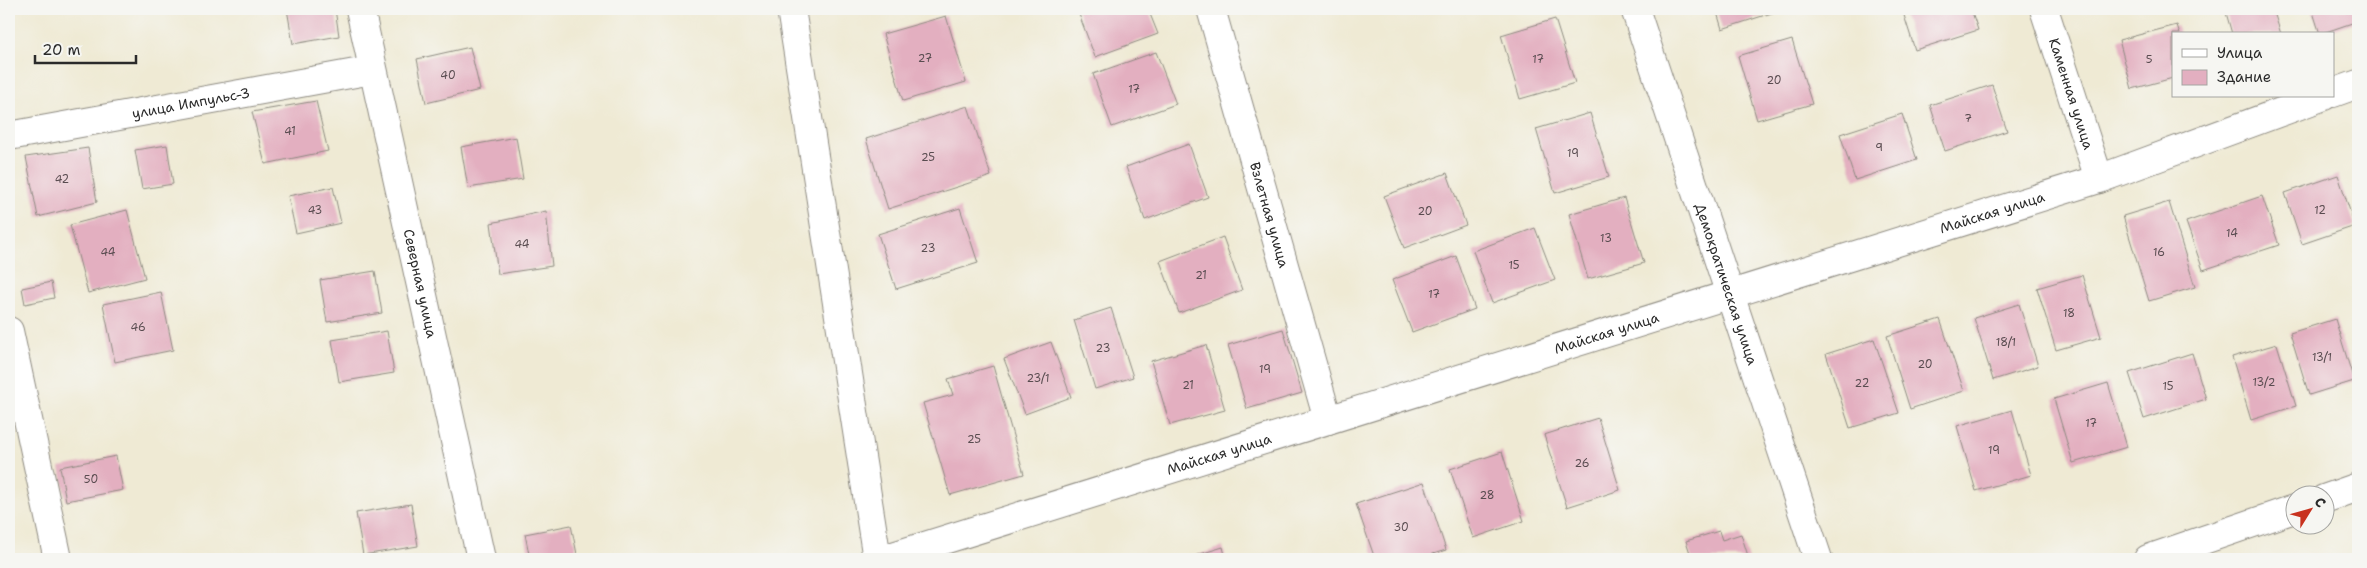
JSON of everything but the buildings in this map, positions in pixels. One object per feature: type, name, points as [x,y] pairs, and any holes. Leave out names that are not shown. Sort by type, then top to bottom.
[{"type":"street","name":"Северная улица","points":[[360,9],[480,559]]},
{"type":"street","points":[[791,9],[877,559]]},
{"type":"street","name":"Взлетная улица","points":[[1211,9],[1328,420]]},
{"type":"street","name":"Демократическая улица","points":[[1634,9],[1818,559]]},
{"type":"street","name":"Каменная улица","points":[[2044,9],[2099,179]]},
{"type":"street","name":"улица Импульс-3","points":[[9,136],[372,70]]},
{"type":"street","points":[[2334,93],[2358,84]]},
{"type":"street","name":"Майская улица","points":[[883,559],[2099,179],[2319,98]]},
{"type":"street","points":[[9,332],[58,559]]},
{"type":"street","points":[[2334,495],[2358,487]]},
{"type":"street","points":[[2148,559],[2284,512]]}]
